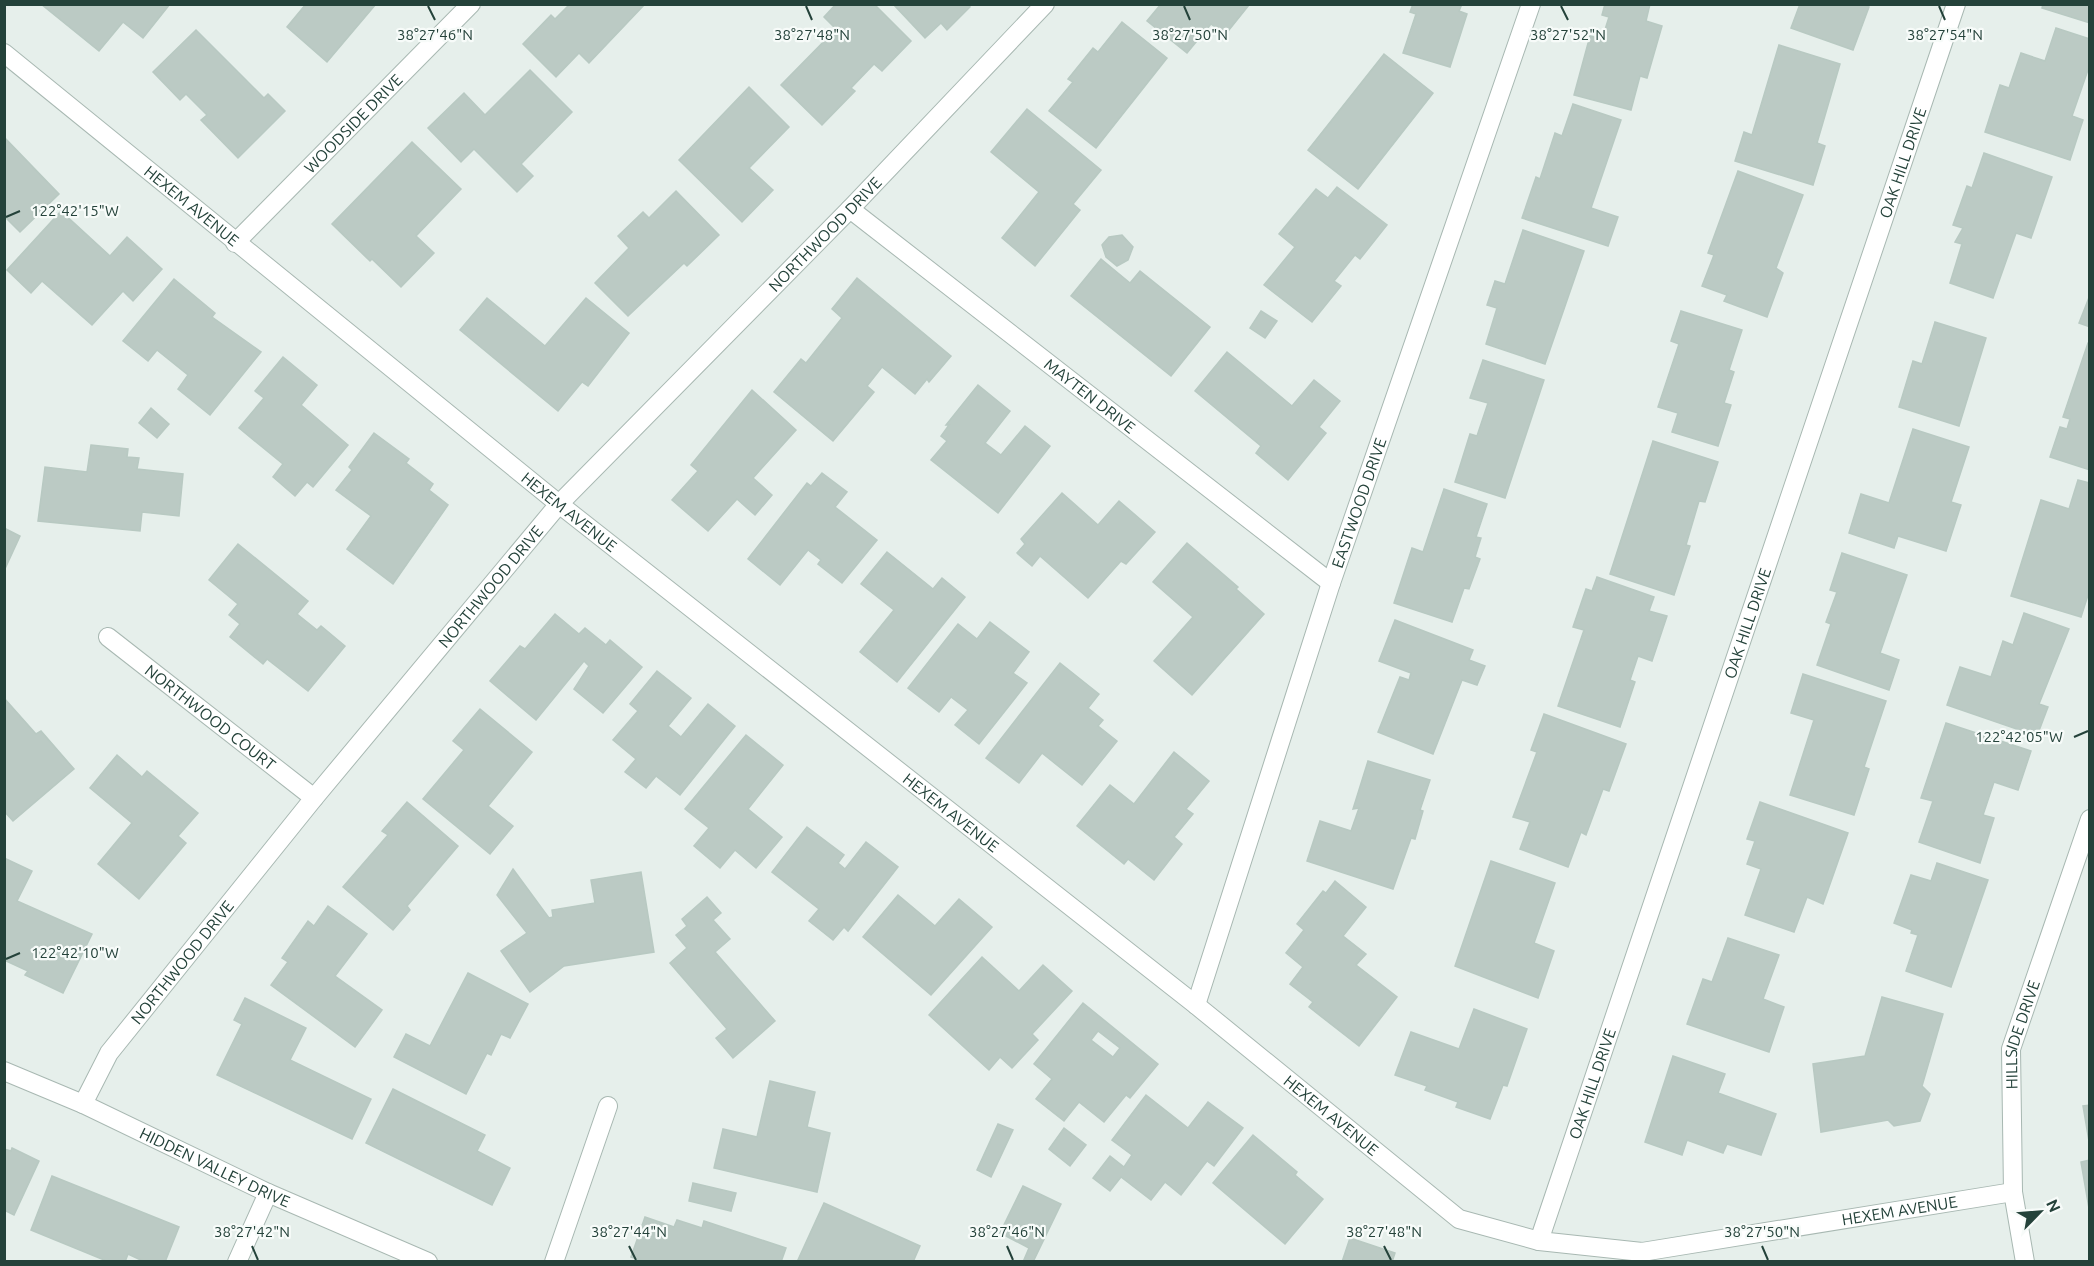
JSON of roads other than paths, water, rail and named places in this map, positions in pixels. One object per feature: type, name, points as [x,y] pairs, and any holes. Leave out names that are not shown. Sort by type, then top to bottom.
[{"type":"street","name":"WOODSIDE DRIVE","points":[[236,243],[471,4]]},
{"type":"street","name":"NORTHWOOD DRIVE","points":[[83,1104],[109,1053],[314,798],[559,504],[850,209],[1045,4]]},
{"type":"street","name":"EASTWOOD DRIVE","points":[[1196,1005],[1331,583],[1531,4]]},
{"type":"street","name":"OAK HILL DRIVE","points":[[1539,1241],[1956,4]]},
{"type":"street","name":"HEXEM AVENUE","points":[[4,53],[559,504],[1196,1005],[1459,1219],[1539,1241],[1642,1252],[2013,1192]]},
{"type":"street","name":"MAYTEN DRIVE","points":[[850,209],[1331,583]]},
{"type":"street","name":"NORTHWOOD COURT","points":[[108,637],[314,798]]},
{"type":"street","name":"HILLSIDE DRIVE","points":[[2025,1262],[2013,1192],[2012,1049],[2090,819]]},
{"type":"street","name":"HIDDEN VALLEY DRIVE","points":[[4,1071],[83,1104],[268,1193],[428,1262]]},
{"type":"street","points":[[554,1262],[608,1106]]},
{"type":"street","points":[[237,1262],[268,1193]]}]
